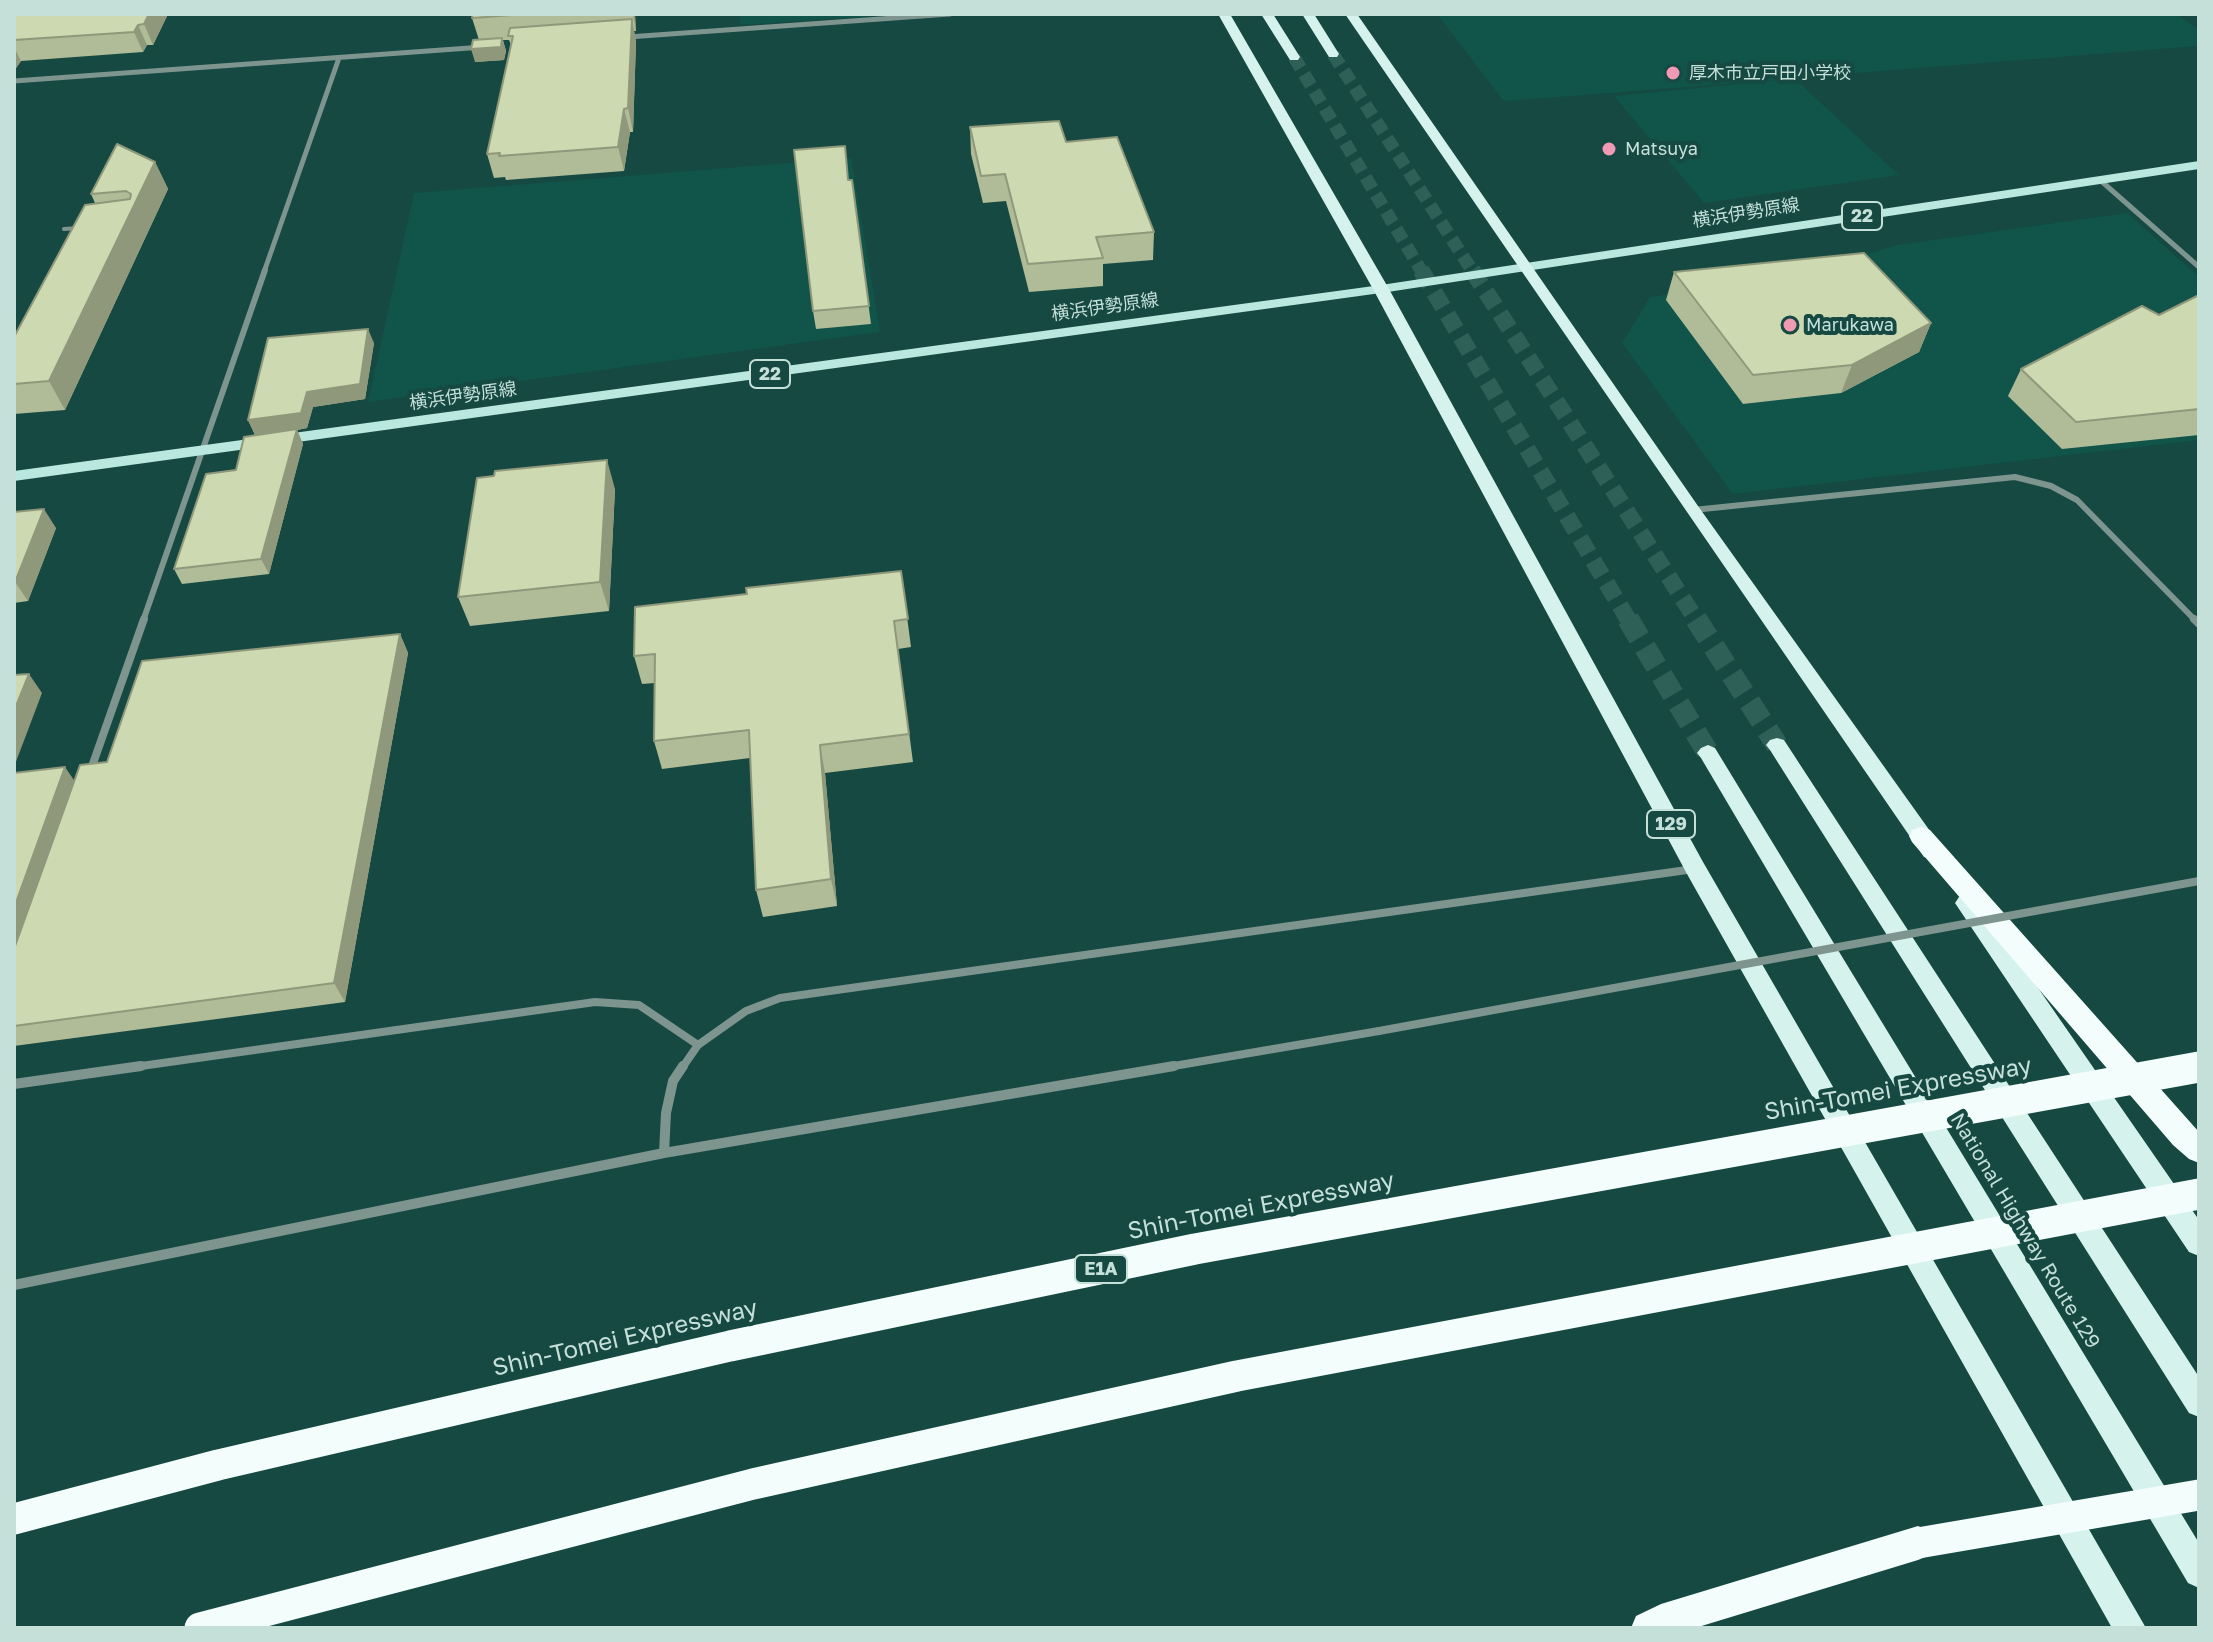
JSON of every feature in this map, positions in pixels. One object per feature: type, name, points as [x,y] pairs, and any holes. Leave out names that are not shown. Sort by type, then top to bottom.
[{"type":"highway","name":"129","points":[[1224,14],[1381,289],[1695,868],[2130,1628]]},
{"type":"highway","points":[[1267,14],[1294,57]]},
{"type":"highway","points":[[1308,14],[1333,54]]},
{"type":"highway","points":[[1351,14],[2199,1243]]},
{"type":"highway","points":[[1777,745],[2199,1403]]},
{"type":"highway","name":"National Highway Route 129","points":[[1708,753],[2199,1572]]},
{"type":"highway","points":[[1921,836],[2183,1136],[2199,1150]]},
{"type":"highway","name":"Shin-Tomei Expressway","points":[[14,1519],[218,1465],[730,1346],[1195,1249],[2199,1067]]},
{"type":"highway","points":[[200,1628],[753,1484],[1237,1376],[2199,1194]]},
{"type":"highway","points":[[1648,1628],[1661,1621],[1918,1543],[2199,1495]]},
{"type":"main road","name":"横浜伊勢原線","points":[[14,476],[1381,289],[2199,165]]},
{"type":"street","points":[[621,37],[950,14]]},
{"type":"street","points":[[14,81],[496,46]]},
{"type":"street","points":[[87,782],[339,58]]},
{"type":"street","points":[[2100,180],[2199,267]]},
{"type":"street","points":[[1692,510],[2015,477],[2051,486],[2077,500],[2199,624]]},
{"type":"street","points":[[664,1153],[666,1113],[673,1081],[698,1045],[746,1011],[780,998],[1695,868]]},
{"type":"street","points":[[14,1285],[664,1153],[1379,1031],[2199,881]]},
{"type":"street","points":[[14,1084],[595,1002],[639,1005],[698,1045]]},
{"type":"lane","points":[[64,229],[86,228]]},
{"type":"shaded area","points":[[739,14],[905,14],[740,25]]},
{"type":"shaded area","name":"厚木市立戸田小学校","points":[[1437,14],[2177,14],[2199,30],[2199,46],[1794,78],[1899,175],[1704,203],[1614,96],[1791,79],[1507,101],[1502,99]]},
{"type":"shaded area","points":[[851,158],[880,332],[368,402],[414,193]]},
{"type":"shaded area","points":[[2127,213],[2199,277],[2199,440],[1733,494],[1622,343],[1650,297],[1812,272],[1897,245]]},
{"type":"building","points":[[14,14],[149,14],[144,24],[138,25],[134,32],[14,40]]},
{"type":"building","points":[[473,14],[526,14],[472,18]]},
{"type":"building","points":[[632,19],[628,108],[624,109],[618,147],[499,156],[500,153],[487,154],[513,36],[508,36],[510,28]]},
{"type":"building","points":[[502,38],[501,47],[471,49],[473,40]]},
{"type":"building","points":[[1059,121],[1066,142],[1117,137],[1154,232],[1096,237],[1103,258],[1028,264],[1005,174],[981,176],[970,127]]},
{"type":"building","points":[[117,144],[155,162],[49,381],[14,384],[14,337],[85,205],[130,199],[131,194],[126,191],[91,194]]},
{"type":"building","points":[[845,146],[869,306],[813,311],[794,150]]},
{"type":"building","name":"Marukawa","points":[[1864,253],[1931,323],[1852,365],[1753,375],[1674,272]]},
{"type":"building","points":[[2199,295],[2199,409],[2076,422],[2021,369],[2142,306],[2159,315]]},
{"type":"building","points":[[368,329],[360,384],[307,392],[301,413],[248,420],[268,338]]},
{"type":"building","points":[[297,429],[261,559],[174,569],[206,474],[236,470],[244,437]]},
{"type":"building","points":[[607,460],[600,582],[458,597],[477,478],[494,476],[495,471]]},
{"type":"building","points":[[44,509],[15,582],[14,582],[14,512]]},
{"type":"building","points":[[901,571],[908,619],[894,621],[909,734],[820,745],[831,879],[756,890],[749,730],[654,741],[655,654],[634,656],[635,607],[747,594],[746,588]]},
{"type":"building","points":[[400,634],[334,983],[14,1026],[14,949],[80,765],[107,762],[142,661]]},
{"type":"building","points":[[29,674],[14,711],[14,675]]},
{"type":"building","points":[[65,767],[14,908],[14,773]]},
{"type":"tunnel","points":[[1333,54],[1473,272]]},
{"type":"tunnel","points":[[1294,57],[1422,272]]},
{"type":"tunnel","points":[[1421,270],[1629,621]]},
{"type":"tunnel","points":[[1472,270],[1697,621]]},
{"type":"tunnel","points":[[1628,619],[1708,753]]},
{"type":"tunnel","points":[[1696,619],[1777,745]]},
{"type":"place","name":"厚木市立戸田小学校","points":[[1673,73]]},
{"type":"place","name":"Matsuya","points":[[1609,149]]},
{"type":"place","name":"Marukawa","points":[[1790,325]]}]
